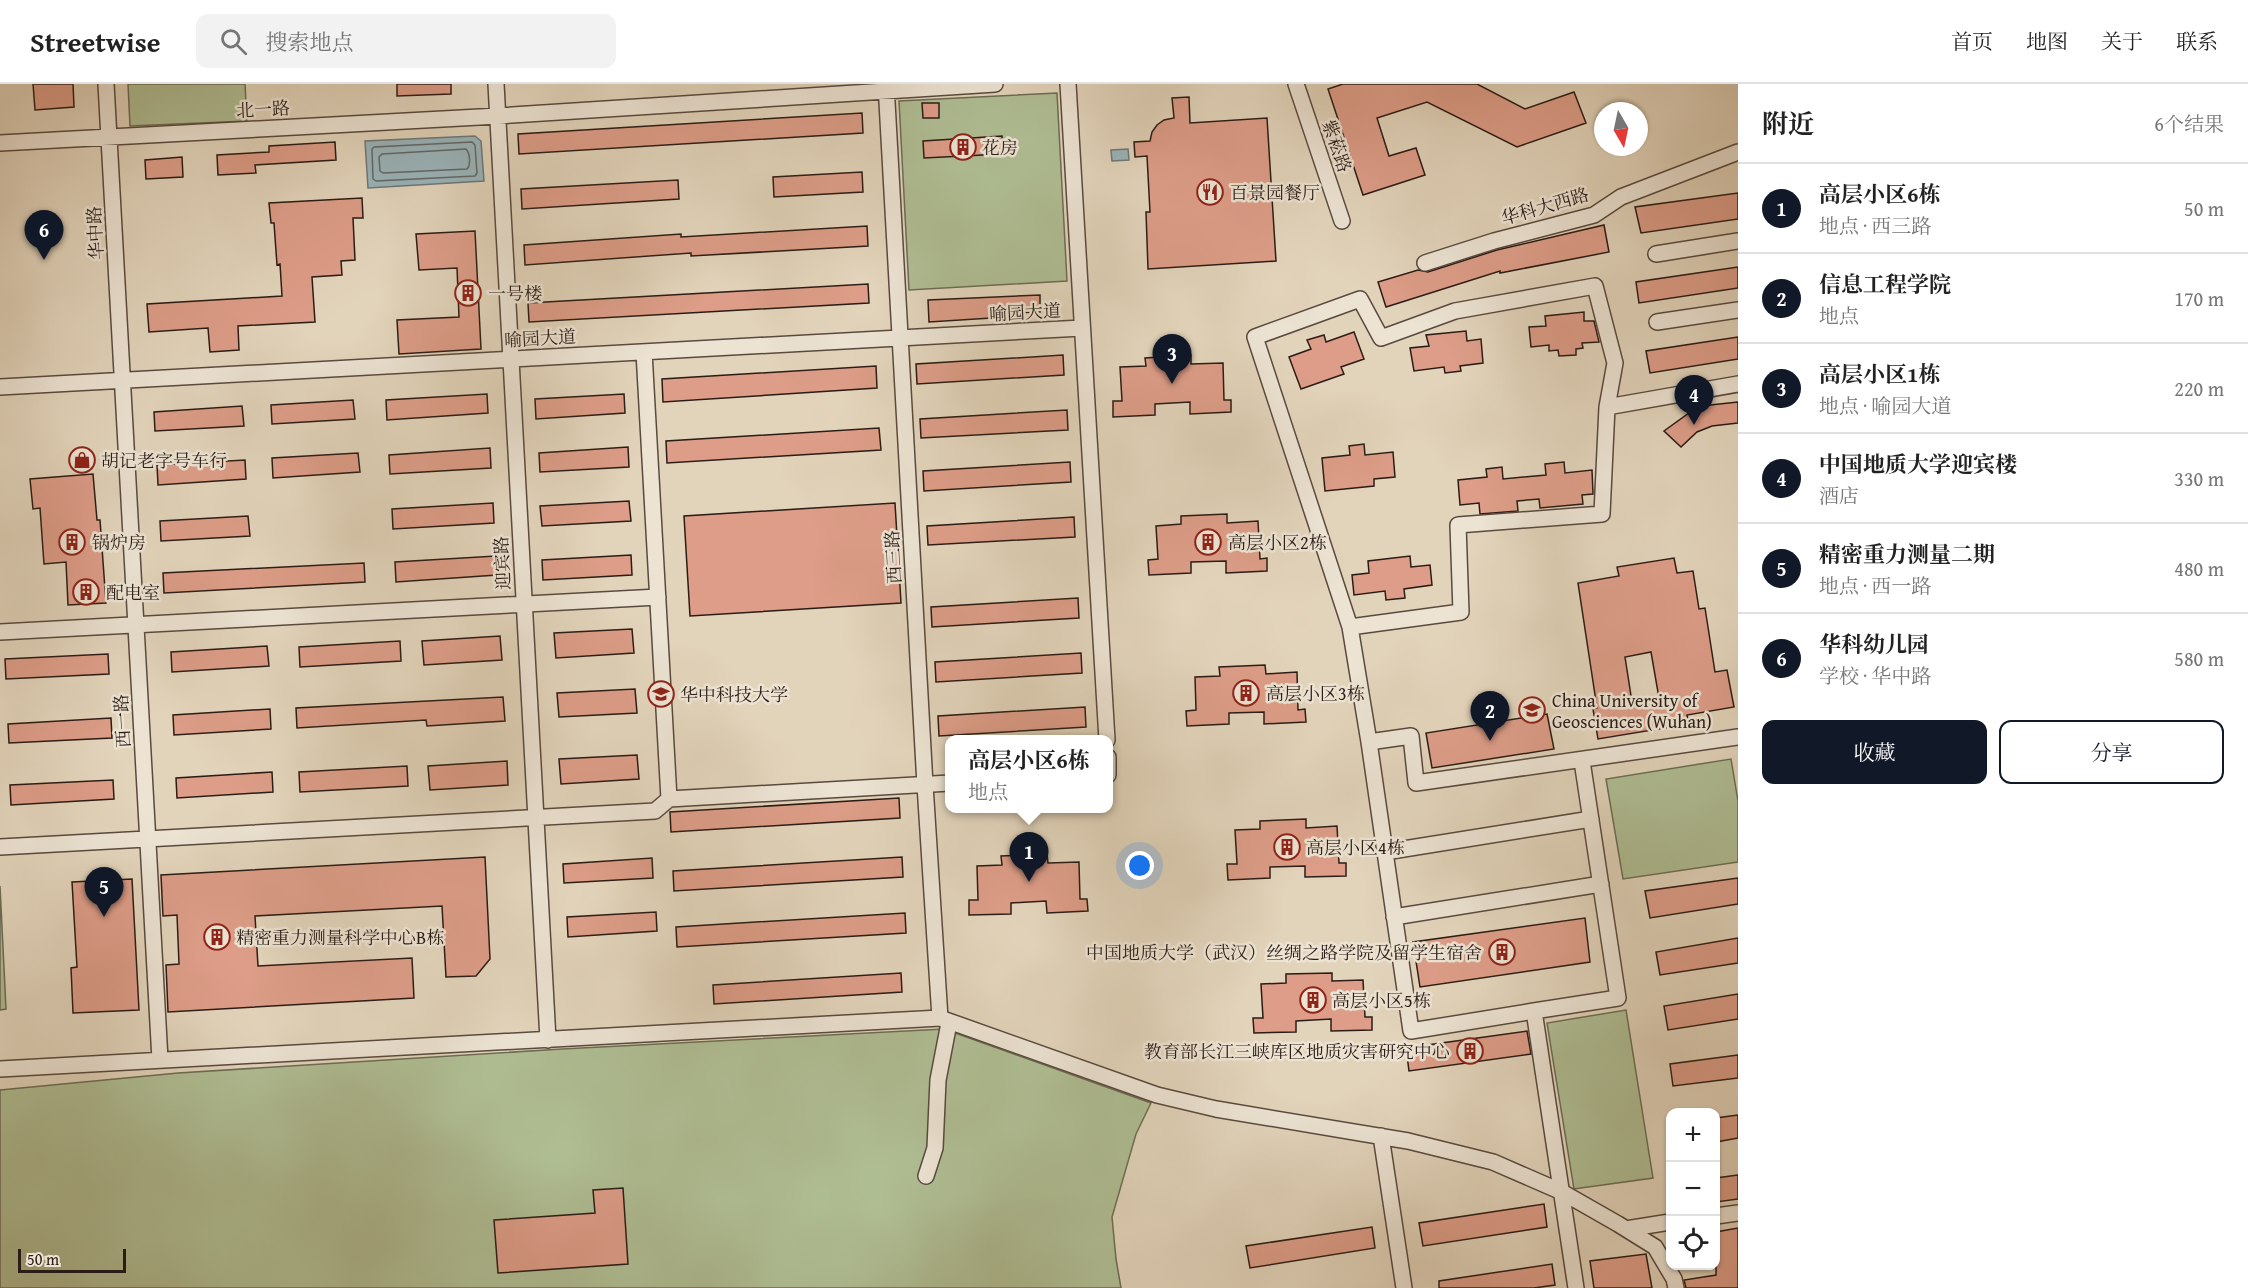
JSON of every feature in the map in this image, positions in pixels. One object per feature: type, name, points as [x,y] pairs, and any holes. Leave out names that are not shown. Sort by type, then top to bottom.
[{"type":"street","name":"华中路","points":[[106,84],[123,380]]},
{"type":"street","name":"迎宾路","points":[[496,84],[548,1040]]},
{"type":"street","name":"北一路","points":[[0,143],[498,116],[886,87],[995,84]]},
{"type":"street","points":[[1068,84],[1107,735]]},
{"type":"street","name":"紫菘路","points":[[1296,84],[1342,221]]},
{"type":"street","name":"西三路","points":[[886,87],[925,785],[944,1020],[935,1148],[926,1176]]},
{"type":"street","name":"华科大西路","points":[[1425,262],[1594,215],[1621,197],[1738,152]]},
{"type":"street","points":[[1656,254],[1738,241]]},
{"type":"street","points":[[1350,627],[1461,612],[1458,525],[1602,514],[1606,407],[1615,363],[1595,286],[1455,311],[1381,338],[1360,299],[1255,337],[1350,627],[1411,1031],[1618,998],[1582,761]]},
{"type":"street","points":[[1657,322],[1738,310]]},
{"type":"street","name":"喻园大道","points":[[0,387],[1082,328]]},
{"type":"street","points":[[644,352],[669,799]]},
{"type":"street","name":"西一路","points":[[123,380],[160,1060]]},
{"type":"street","points":[[1606,407],[1738,384]]},
{"type":"street","points":[[0,632],[658,597]]},
{"type":"street","points":[[1369,742],[1411,736],[1416,783],[1738,737]]},
{"type":"street","points":[[0,847],[655,811],[669,799],[945,783]]},
{"type":"street","points":[[1385,852],[1591,819]]},
{"type":"street","points":[[1394,917],[1601,884]]},
{"type":"street","points":[[1534,1011],[1576,1288]]},
{"type":"street","points":[[0,1069],[944,1020],[1157,1095],[1225,1111],[1408,1141],[1493,1162],[1562,1192],[1655,1247],[1674,1279],[1676,1288]]},
{"type":"street","points":[[1381,1136],[1404,1288]]},
{"type":"street","points":[[1720,1215],[1738,1212]]},
{"type":"street","points":[[1626,1229],[1666,1223]]},
{"type":"green space","points":[[128,84],[245,84],[247,121],[130,126]]},
{"type":"green space","points":[[1057,93],[1067,281],[909,290],[899,101]]},
{"type":"green space","points":[[1731,759],[1738,801],[1738,862],[1623,879],[1606,779]]},
{"type":"green space","points":[[0,886],[6,1009],[0,1010]]},
{"type":"green space","points":[[1626,1010],[1653,1178],[1574,1189],[1547,1023]]},
{"type":"green space","points":[[944,1029],[1151,1103],[1136,1134],[1112,1217],[1121,1288],[0,1288],[0,1090],[178,1073],[562,1049]]},
{"type":"water","points":[[475,136],[481,141],[484,181],[368,188],[365,141]]},
{"type":"water","points":[[1128,149],[1129,160],[1112,161],[1111,150]]},
{"type":"building","points":[[33,84],[73,84],[74,107],[35,110]]},
{"type":"building","points":[[397,84],[451,84],[451,94],[397,96]]},
{"type":"building","points":[[1343,84],[1477,84],[1525,109],[1574,92],[1586,123],[1517,147],[1427,102],[1377,118],[1389,156],[1416,148],[1425,175],[1363,195],[1328,89]]},
{"type":"building","name":"百景园餐厅","points":[[1189,97],[1190,123],[1267,118],[1276,261],[1148,269],[1146,212],[1150,212],[1147,156],[1135,157],[1134,142],[1150,141],[1157,125],[1164,120],[1174,118],[1172,98]]},
{"type":"building","points":[[922,103],[939,103],[939,118],[923,118]]},
{"type":"building","points":[[862,113],[863,133],[519,154],[518,134]]},
{"type":"building","name":"花房","points":[[1002,136],[1003,154],[924,158],[923,141]]},
{"type":"building","points":[[335,142],[336,160],[255,165],[256,173],[218,175],[217,155],[269,152],[269,146]]},
{"type":"building","points":[[182,157],[183,177],[146,179],[145,160]]},
{"type":"building","points":[[862,172],[863,192],[774,197],[773,177]]},
{"type":"building","points":[[678,180],[679,199],[522,209],[521,189]]},
{"type":"building","points":[[1738,193],[1738,219],[1641,233],[1635,207]]},
{"type":"building","points":[[362,198],[363,218],[353,218],[355,260],[341,261],[342,275],[312,277],[315,322],[238,326],[239,350],[210,352],[208,328],[149,332],[147,304],[282,296],[280,264],[277,265],[274,223],[271,223],[269,203]]},
{"type":"building","points":[[1604,225],[1609,252],[1500,273],[1500,271],[1386,307],[1378,282],[1418,270],[1428,272],[1497,250]]},
{"type":"building","points":[[867,226],[868,246],[691,256],[691,253],[525,265],[524,245],[681,234],[681,237]]},
{"type":"building","name":"一号楼","points":[[475,231],[481,349],[399,354],[397,320],[459,317],[457,268],[419,270],[416,234]]},
{"type":"building","points":[[1738,267],[1738,288],[1639,303],[1636,282]]},
{"type":"building","points":[[868,284],[869,303],[529,322],[528,303]]},
{"type":"building","points":[[1040,295],[1040,312],[1007,313],[1007,317],[929,322],[928,300]]},
{"type":"building","points":[[1584,312],[1584,321],[1594,321],[1599,342],[1582,343],[1583,348],[1576,349],[1576,355],[1559,356],[1558,350],[1549,351],[1549,345],[1531,347],[1529,327],[1546,326],[1545,316]]},
{"type":"building","points":[[1466,331],[1467,341],[1481,339],[1483,363],[1460,366],[1461,371],[1445,373],[1444,367],[1414,371],[1410,348],[1429,346],[1426,335]]},
{"type":"building","points":[[1354,332],[1364,359],[1341,367],[1344,374],[1301,389],[1289,357],[1311,349],[1307,340],[1324,335],[1326,342]]},
{"type":"building","points":[[1738,337],[1738,359],[1650,373],[1646,351]]},
{"type":"building","points":[[1063,355],[1064,375],[917,384],[916,364]]},
{"type":"building","points":[[1191,355],[1191,364],[1223,363],[1224,400],[1231,400],[1231,412],[1190,414],[1190,402],[1155,404],[1155,415],[1113,417],[1113,401],[1122,401],[1120,367],[1146,366],[1145,358]]},
{"type":"building","points":[[876,366],[877,388],[663,402],[662,379]]},
{"type":"building","points":[[487,394],[488,413],[387,420],[386,400]]},
{"type":"building","points":[[624,394],[625,413],[536,419],[535,399]]},
{"type":"building","points":[[353,400],[355,419],[272,424],[271,405]]},
{"type":"building","points":[[1738,402],[1738,423],[1712,426],[1697,432],[1681,447],[1664,431],[1689,413],[1710,405]]},
{"type":"building","points":[[242,406],[244,426],[155,431],[154,412]]},
{"type":"building","points":[[1067,410],[1068,430],[921,438],[920,419]]},
{"type":"building","points":[[879,428],[881,450],[667,463],[666,441]]},
{"type":"building","points":[[1364,444],[1365,455],[1393,452],[1395,477],[1374,479],[1374,486],[1325,491],[1322,458],[1350,455],[1349,446]]},
{"type":"building","points":[[628,447],[629,467],[540,472],[539,453]]},
{"type":"building","points":[[490,448],[491,468],[390,474],[389,455]]},
{"type":"building","points":[[358,453],[360,472],[273,478],[272,458]]},
{"type":"building","points":[[245,460],[246,479],[158,485],[157,465]]},
{"type":"building","points":[[1070,462],[1071,482],[924,491],[923,471]]},
{"type":"building","points":[[1564,462],[1565,473],[1592,470],[1593,494],[1582,495],[1583,504],[1540,508],[1539,499],[1517,501],[1518,511],[1480,514],[1479,503],[1460,505],[1458,480],[1487,477],[1486,469],[1502,467],[1503,479],[1546,475],[1545,464]]},
{"type":"building","points":[[93,474],[97,520],[100,520],[106,603],[68,605],[66,562],[44,564],[40,508],[33,509],[30,479]]},
{"type":"building","points":[[629,501],[631,521],[542,526],[540,506]]},
{"type":"building","points":[[493,503],[494,523],[393,529],[392,509]]},
{"type":"building","points":[[895,503],[901,603],[690,616],[684,516]]},
{"type":"building","name":"高层小区2栋","points":[[1227,514],[1227,523],[1258,521],[1260,559],[1267,558],[1267,571],[1226,573],[1226,561],[1191,562],[1191,573],[1149,575],[1148,560],[1158,559],[1156,526],[1181,524],[1181,516]]},
{"type":"building","points":[[248,516],[250,536],[161,541],[160,521]]},
{"type":"building","points":[[1074,517],[1075,537],[928,545],[927,526]]},
{"type":"building","points":[[631,555],[632,575],[543,580],[542,560]]},
{"type":"building","points":[[496,556],[497,575],[396,582],[395,562]]},
{"type":"building","points":[[1410,556],[1411,567],[1430,565],[1432,585],[1404,589],[1405,598],[1386,600],[1385,591],[1354,595],[1352,575],[1369,573],[1368,561]]},
{"type":"building","points":[[1674,558],[1677,573],[1693,571],[1699,609],[1705,608],[1715,672],[1727,670],[1734,707],[1687,715],[1689,724],[1598,739],[1593,709],[1597,708],[1578,583],[1619,576],[1617,567]],"holes":[[[1651,652],[1659,698],[1632,702],[1625,657]]]},
{"type":"building","points":[[364,563],[365,582],[164,593],[163,573]]},
{"type":"building","points":[[1078,598],[1079,618],[932,627],[931,607]]},
{"type":"building","points":[[632,629],[634,653],[556,658],[554,633]]},
{"type":"building","points":[[500,636],[502,660],[424,665],[422,641]]},
{"type":"building","points":[[400,641],[401,661],[300,667],[299,647]]},
{"type":"building","points":[[267,646],[269,666],[172,672],[171,652]]},
{"type":"building","points":[[1081,653],[1082,673],[936,682],[935,662]]},
{"type":"building","points":[[108,654],[109,674],[6,679],[5,659]]},
{"type":"building","name":"高层小区3栋","points":[[1265,665],[1266,674],[1297,672],[1298,710],[1305,709],[1306,722],[1264,724],[1264,712],[1229,713],[1229,724],[1187,726],[1186,711],[1196,710],[1195,677],[1220,676],[1219,667]]},
{"type":"building","points":[[635,689],[637,713],[559,717],[557,693]]},
{"type":"building","points":[[503,697],[505,721],[427,726],[426,720],[297,728],[296,708]]},
{"type":"building","points":[[1085,707],[1086,727],[939,736],[938,716]]},
{"type":"building","points":[[270,709],[271,729],[174,735],[173,715]]},
{"type":"building","points":[[1547,714],[1554,749],[1432,768],[1426,733]]},
{"type":"building","points":[[111,718],[112,738],[9,743],[8,724]]},
{"type":"building","points":[[637,755],[639,779],[561,784],[559,759]]},
{"type":"building","points":[[507,761],[508,785],[430,790],[428,766]]},
{"type":"building","points":[[407,766],[408,786],[300,792],[299,772]]},
{"type":"building","points":[[272,772],[273,792],[177,798],[176,778]]},
{"type":"building","points":[[113,780],[114,799],[11,805],[10,785]]},
{"type":"building","points":[[899,798],[900,818],[671,832],[670,812]]},
{"type":"building","name":"高层小区4栋","points":[[1306,819],[1306,828],[1337,826],[1339,863],[1346,863],[1346,876],[1305,877],[1305,866],[1270,867],[1270,878],[1228,880],[1227,864],[1237,864],[1235,830],[1260,829],[1260,821]]},
{"type":"building","points":[[1047,854],[1048,863],[1079,862],[1080,899],[1087,899],[1088,911],[1047,913],[1046,901],[1011,903],[1011,914],[969,915],[969,900],[978,900],[977,866],[1002,865],[1001,856]]},
{"type":"building","name":"精密重力测量科学中心B栋","points":[[485,857],[490,959],[476,976],[446,977],[442,906],[255,916],[258,966],[412,958],[414,998],[168,1012],[166,965],[179,964],[177,915],[163,916],[161,875]]},
{"type":"building","points":[[902,857],[903,877],[674,891],[673,871]]},
{"type":"building","points":[[652,858],[653,878],[564,883],[563,864]]},
{"type":"building","points":[[1738,878],[1738,904],[1650,918],[1645,891]]},
{"type":"building","points":[[132,879],[139,1010],[73,1013],[71,968],[77,967],[72,882]]},
{"type":"building","points":[[656,912],[657,931],[568,937],[567,917]]},
{"type":"building","points":[[905,913],[906,933],[677,947],[676,927]]},
{"type":"building","name":"中国地质大学（武汉）丝绸之路学院及留学生宿舍","points":[[1585,918],[1590,962],[1420,987],[1413,942]]},
{"type":"building","points":[[1738,938],[1738,963],[1660,975],[1656,952]]},
{"type":"building","points":[[901,973],[902,992],[714,1004],[713,985]]},
{"type":"building","name":"高层小区5栋","points":[[1332,973],[1332,981],[1363,980],[1365,1017],[1372,1017],[1372,1030],[1331,1031],[1331,1019],[1296,1021],[1296,1032],[1254,1033],[1253,1018],[1263,1018],[1261,984],[1286,983],[1286,974]]},
{"type":"building","points":[[1738,994],[1738,1019],[1668,1030],[1664,1006]]},
{"type":"building","name":"教育部长江三峡库区地质灾害研究中心","points":[[1527,1031],[1531,1054],[1409,1071],[1406,1048]]},
{"type":"building","points":[[1738,1055],[1738,1078],[1673,1086],[1670,1064]]},
{"type":"building","points":[[1738,1115],[1738,1138],[1720,1141],[1720,1117]]},
{"type":"building","points":[[1738,1175],[1738,1199],[1720,1201],[1720,1177]]},
{"type":"building","points":[[623,1188],[628,1264],[498,1273],[494,1220],[595,1213],[593,1190]]},
{"type":"building","points":[[1544,1204],[1547,1227],[1423,1246],[1419,1223]]},
{"type":"building","points":[[1372,1227],[1375,1248],[1250,1268],[1246,1246]]},
{"type":"building","points":[[1738,1228],[1738,1288],[1686,1288],[1684,1280],[1716,1275],[1716,1270],[1720,1270],[1720,1231]]},
{"type":"building","points":[[1646,1254],[1652,1288],[1594,1288],[1590,1261]]},
{"type":"building","points":[[1552,1264],[1555,1285],[1534,1288],[1439,1288],[1439,1281]]},
{"type":"place","name":"花房","points":[[963,147]]},
{"type":"place","name":"百景园餐厅","points":[[1210,192]]},
{"type":"place","name":"华科幼儿园","points":[[44,260]]},
{"type":"place","name":"一号楼","points":[[468,293]]},
{"type":"place","name":"高层小区1栋","points":[[1172,384]]},
{"type":"place","name":"中国地质大学迎宾楼","points":[[1694,425]]},
{"type":"place","name":"胡记老字号车行","points":[[82,460]]},
{"type":"place","name":"锅炉房","points":[[72,542]]},
{"type":"place","name":"高层小区2栋","points":[[1208,542]]},
{"type":"place","name":"配电室","points":[[86,592]]},
{"type":"place","name":"高层小区3栋","points":[[1246,693]]},
{"type":"place","name":"华中科技大学","points":[[661,694]]},
{"type":"place","name":"China University of Geosciences (Wuhan)","points":[[1532,710]]},
{"type":"place","name":"信息工程学院","points":[[1490,741]]},
{"type":"place","name":"高层小区4栋","points":[[1287,847]]},
{"type":"place","name":"高层小区6栋","points":[[1029,882]]},
{"type":"place","name":"精密重力测量二期","points":[[104,917]]},
{"type":"place","name":"精密重力测量科学中心B栋","points":[[217,937]]},
{"type":"place","name":"中国地质大学（武汉）丝绸之路学院及留学生宿舍","points":[[1502,952]]},
{"type":"place","name":"高层小区5栋","points":[[1313,1000]]},
{"type":"place","name":"教育部长江三峡库区地质灾害研究中心","points":[[1470,1051]]}]
